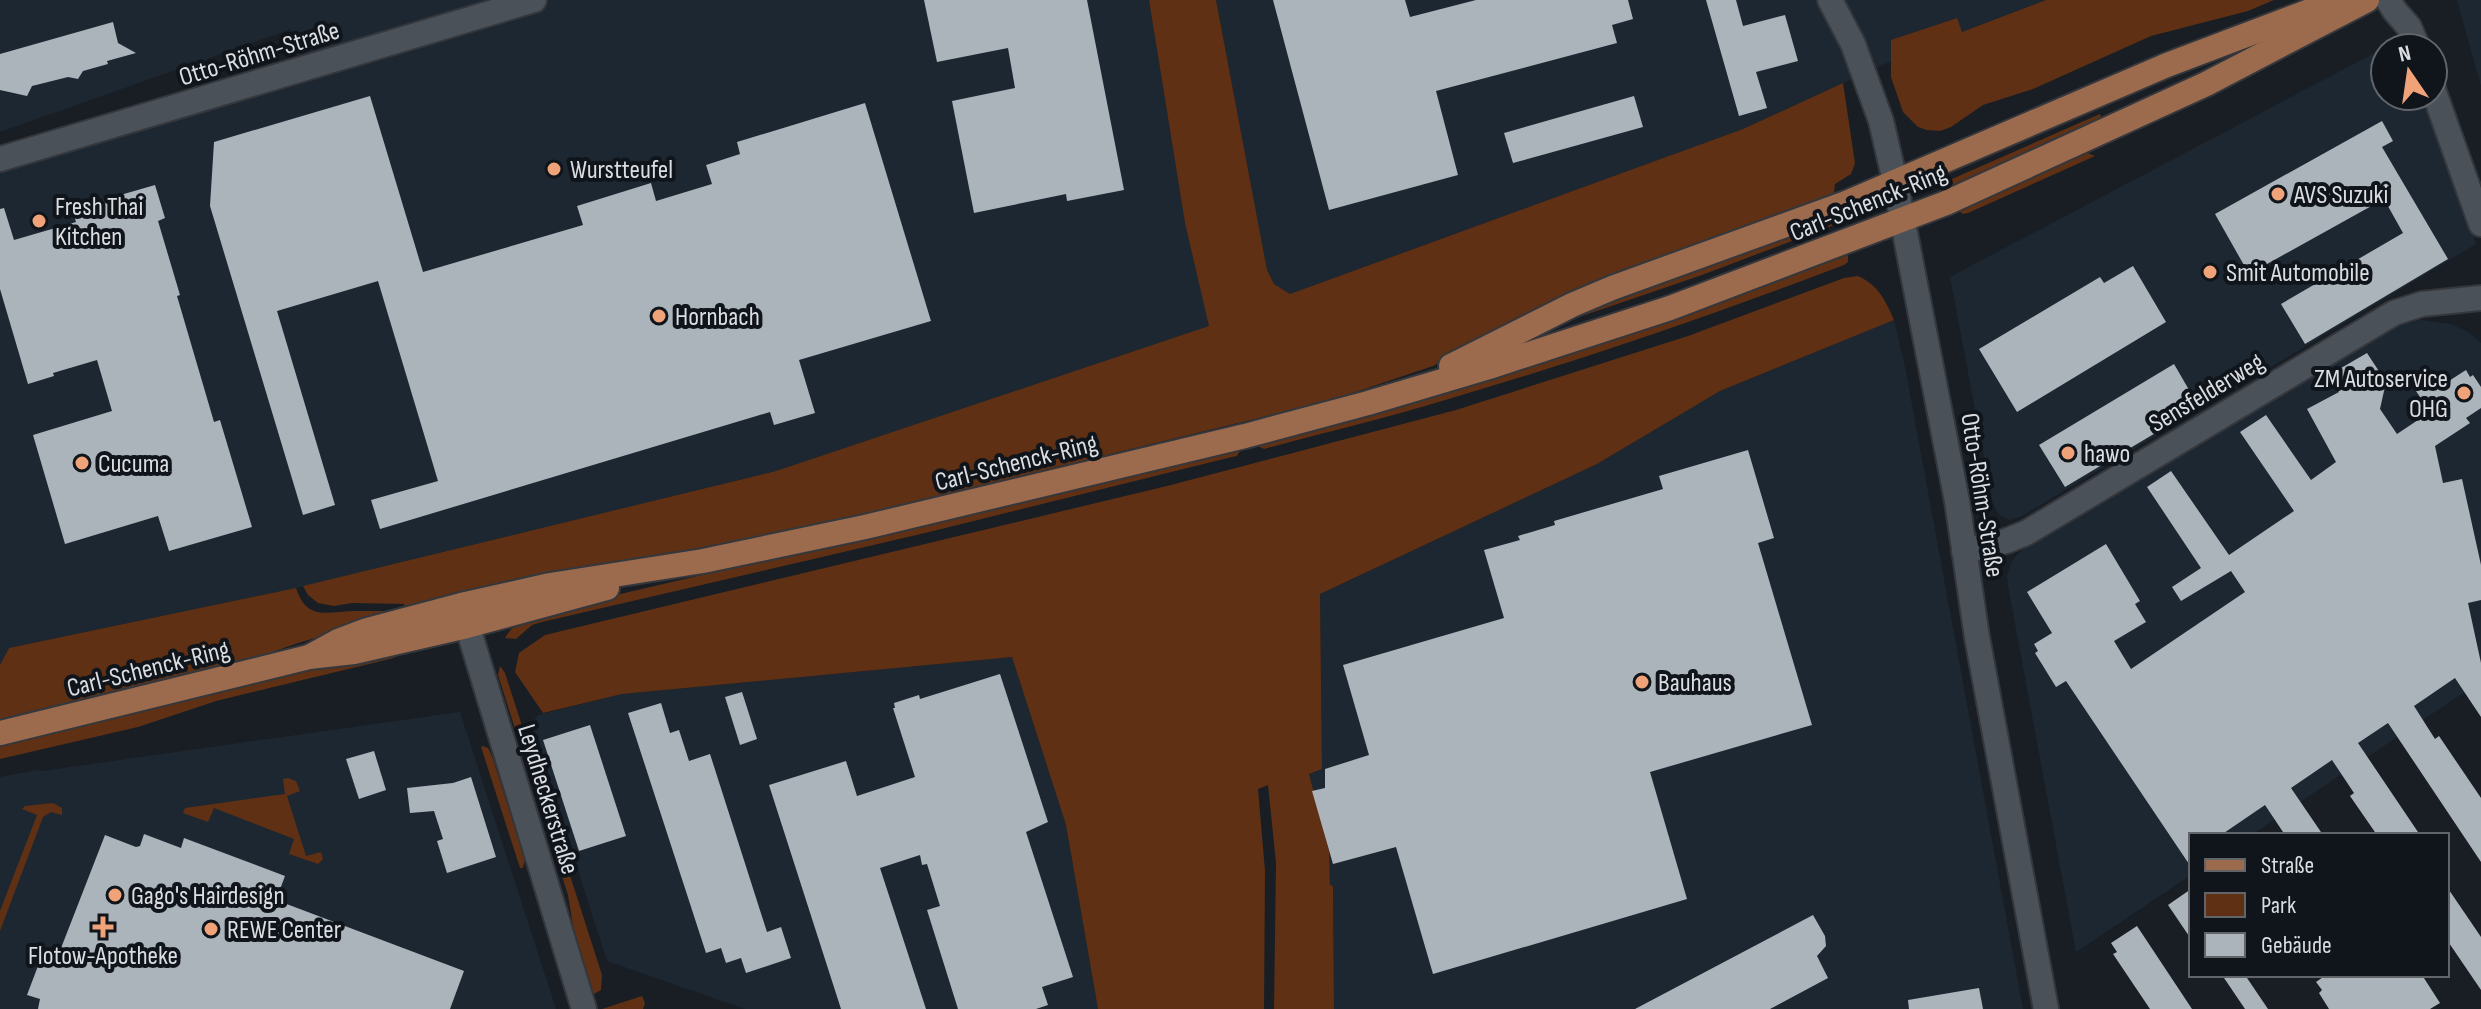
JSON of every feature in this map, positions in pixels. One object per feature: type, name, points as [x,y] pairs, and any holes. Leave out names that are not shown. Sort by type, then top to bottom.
[{"type":"main road","name":"Carl-Schenck-Ring","points":[[1368,403],[1612,288],[1802,220],[2167,65],[2332,0]]},
{"type":"main road","name":"Carl-Schenck-Ring","points":[[0,733],[309,657],[367,630],[554,604],[674,567],[865,527],[1229,440],[1489,367],[1670,308],[1946,203],[2206,84],[2367,0]]},
{"type":"street","name":"Otto-Röhm-Straße","points":[[0,159],[534,0]]},
{"type":"street","name":"Otto-Röhm-Straße","points":[[1830,0],[1853,44],[1876,108],[1895,181],[1936,384],[1977,637],[2046,1009]]},
{"type":"street","points":[[2388,0],[2411,32]]},
{"type":"street","points":[[2441,112],[2481,224]]},
{"type":"street","name":"Sensfelderweg","points":[[1964,551],[2026,533],[2394,313],[2422,304],[2481,298]]},
{"type":"street","name":"Leydheckerstraße","points":[[464,616],[584,1009]]},
{"type":"shaded area","points":[[0,0],[1149,0],[1185,223],[1210,326],[776,471],[296,588],[9,648],[0,665],[0,151],[298,60],[291,29],[0,132]]},
{"type":"shaded area","points":[[1216,0],[2046,0],[1962,32],[1956,18],[1892,40],[1891,61],[1743,129],[1290,294],[1274,284],[1267,270]]},
{"type":"shaded area","points":[[2457,0],[2481,0],[2481,86]]},
{"type":"shaded area","points":[[2369,56],[2369,112],[2431,112],[2476,244],[2022,516],[2010,520],[1999,515],[1993,504],[1950,277]]},
{"type":"shaded area","name":"Bauhaus","points":[[1894,320],[2023,1009],[1334,1009],[1333,886],[1330,886],[1329,851],[1309,774],[1322,769],[1320,594],[1597,464],[1720,391]]},
{"type":"shaded area","points":[[2420,320],[2451,324],[2481,343],[2481,681],[2254,833],[2189,833],[2189,876],[2076,952],[2008,586],[2007,575],[2013,559],[2025,547],[2391,328]]},
{"type":"shaded area","points":[[1012,657],[1066,825],[1098,1009],[745,1009],[607,961],[533,730],[532,723],[538,715],[622,694]]},
{"type":"shaded area","points":[[460,712],[556,1009],[0,1009],[0,777]]},
{"type":"green space","points":[[1149,0],[1216,0],[1267,270],[1274,284],[1290,294],[1743,129],[1843,83],[1855,163],[1851,174],[1835,184],[1834,193],[1571,291],[1433,366],[1332,400],[758,540],[653,556],[407,612],[404,604],[352,603],[334,606],[318,603],[308,595],[303,586],[776,471],[1209,326],[1185,223]]},
{"type":"green space","points":[[2046,0],[2274,0],[2248,11],[2151,36],[2033,89],[1983,105],[1940,131],[1918,127],[1903,112],[1891,77],[1891,40],[1957,18],[1962,32]]},
{"type":"green space","points":[[2100,114],[2102,121],[1953,187],[1952,179]]},
{"type":"green space","points":[[2085,152],[2095,156],[1968,213],[1959,211]]},
{"type":"green space","points":[[1841,214],[1842,222],[1585,315],[1583,307]]},
{"type":"green space","points":[[1848,255],[1848,262],[1844,265],[1551,368],[1405,412],[1264,449],[1256,442],[1634,332]]},
{"type":"green space","points":[[1858,276],[1880,294],[1894,320],[1720,391],[1597,464],[1320,594],[1322,769],[1309,774],[1329,851],[1330,885],[1333,886],[1334,1009],[1274,1009],[1276,863],[1268,785],[1258,789],[1265,871],[1264,1009],[1098,1009],[1066,825],[1012,657],[622,694],[543,713],[515,672],[519,653],[545,635],[1167,486],[1456,410],[1688,336],[1844,278]]},
{"type":"green space","points":[[1241,449],[1237,456],[925,533],[542,622],[532,625],[516,639],[505,638],[520,622],[539,613]]},
{"type":"green space","points":[[296,588],[306,606],[319,612],[386,611],[393,615],[250,660],[0,721],[0,665],[9,648]]},
{"type":"green space","points":[[400,653],[394,658],[216,701],[138,727],[0,759],[0,745],[366,655]]},
{"type":"green space","points":[[500,666],[505,673],[602,975],[601,990],[592,995],[576,944],[568,895],[498,675]]},
{"type":"green space","points":[[483,746],[492,756],[525,859],[523,868],[520,868]]},
{"type":"green space","points":[[283,779],[296,781],[300,791],[287,796],[306,856],[321,852],[323,859],[318,864],[289,854],[294,839],[214,808],[208,822],[183,813],[185,808],[285,794]]},
{"type":"green space","points":[[53,803],[62,808],[62,815],[51,812],[43,817],[0,931],[0,911],[37,815],[22,809]]},
{"type":"green space","points":[[642,996],[645,1003],[643,1009],[602,1009]]},
{"type":"building","points":[[924,0],[1087,0],[1124,190],[1067,201],[1066,194],[974,213],[952,101],[1015,88],[1008,48],[937,62]]},
{"type":"building","points":[[1273,0],[1405,0],[1410,17],[1476,0],[1628,0],[1633,19],[1612,25],[1617,43],[1436,91],[1458,175],[1329,210]]},
{"type":"building","points":[[1706,0],[1736,0],[1743,26],[1785,15],[1798,61],[1756,72],[1767,108],[1739,116]]},
{"type":"building","points":[[113,22],[118,43],[136,53],[83,71],[78,79],[68,77],[32,86],[27,96],[0,90],[0,54]]},
{"type":"building","name":"Hornbach","points":[[370,96],[423,272],[583,225],[577,206],[651,183],[656,201],[712,184],[706,165],[740,154],[737,142],[865,103],[931,321],[799,360],[815,413],[774,425],[770,412],[380,529],[371,500],[438,481],[378,281],[277,311],[335,505],[303,515],[210,206],[214,142]]},
{"type":"building","points":[[1634,96],[1643,127],[1513,163],[1504,133]]},
{"type":"building","points":[[2382,121],[2393,141],[2382,147],[2448,259],[2305,344],[2281,304],[2403,233],[2384,199],[2249,274],[2215,214]]},
{"type":"building","points":[[155,185],[165,218],[158,221],[180,295],[177,296],[214,422],[220,420],[252,527],[169,551],[158,516],[65,544],[33,435],[112,411],[97,360],[28,384],[0,289],[0,209],[4,208],[14,240],[76,222],[72,209]]},
{"type":"building","points":[[2133,266],[2166,322],[2017,412],[1979,349],[2100,277],[2104,283]]},
{"type":"building","points":[[2367,353],[2386,382],[2380,409],[2397,434],[2430,412],[2416,391],[2435,377],[2441,386],[2466,370],[2481,387],[2481,408],[2466,418],[2470,423],[2435,446],[2443,483],[2462,479],[2481,565],[2481,600],[2468,603],[2481,663],[2481,717],[2455,678],[2414,706],[2435,739],[2439,736],[2481,798],[2481,862],[2388,723],[2358,743],[2419,833],[2376,833],[2350,796],[2354,793],[2332,760],[2291,788],[2322,833],[2284,833],[2265,805],[2224,833],[2189,833],[2189,864],[2066,681],[2056,687],[2035,653],[2038,651],[2034,644],[2052,633],[2027,592],[2106,544],[2140,601],[2135,604],[2146,622],[2114,641],[2131,669],[2245,592],[2231,571],[2181,601],[2172,587],[2201,568],[2147,487],[2171,471],[2229,555],[2294,511],[2240,432],[2266,415],[2311,480],[2336,462],[2307,409],[2339,392],[2329,375]]},
{"type":"building","points":[[2174,364],[2199,407],[2065,487],[2039,445]]},
{"type":"building","points":[[1748,450],[1774,538],[1758,543],[1812,725],[1650,772],[1687,899],[1433,974],[1396,847],[1333,864],[1312,791],[1325,788],[1325,769],[1369,755],[1343,665],[1504,618],[1484,550],[1520,540],[1518,536],[1555,525],[1554,521],[1663,489],[1659,476]]},
{"type":"building","points":[[1000,674],[1048,822],[1026,832],[1073,977],[1042,987],[1048,1005],[1036,1009],[958,1009],[927,910],[940,906],[927,864],[922,865],[920,855],[880,868],[926,1009],[841,1009],[769,785],[846,761],[857,796],[915,777],[894,703],[919,695],[920,699]]},
{"type":"building","points":[[742,692],[757,739],[740,745],[725,697]]},
{"type":"building","points":[[661,703],[670,733],[679,730],[689,761],[710,754],[767,932],[781,927],[791,958],[746,973],[741,958],[726,963],[721,948],[706,953],[628,713]]},
{"type":"building","points":[[590,725],[626,836],[579,851],[543,740]]},
{"type":"building","points":[[374,751],[386,790],[359,799],[346,759]]},
{"type":"building","points":[[471,777],[496,857],[447,873],[437,841],[443,839],[434,811],[410,813],[407,788],[453,783]]},
{"type":"building","name":"REWE Center","points":[[144,834],[181,848],[184,838],[285,876],[276,900],[464,971],[450,1009],[38,1009],[40,999],[27,995],[41,958],[56,961],[105,835],[136,847],[140,846]]},
{"type":"building","points":[[2189,890],[2189,936],[2168,905]]},
{"type":"building","points":[[2449,890],[2481,937],[2481,990],[2449,943]]},
{"type":"building","points":[[1813,915],[1825,936],[1826,946],[1817,956],[1828,978],[1770,1009],[1635,1009]]},
{"type":"building","points":[[2137,926],[2192,1009],[2150,1009],[2113,954],[2117,952],[2111,943]]},
{"type":"building","points":[[2223,977],[2246,977],[2268,1009],[2245,1009]]},
{"type":"building","points":[[2323,977],[2423,977],[2440,1003],[2430,1009],[2329,1009],[2316,982]]},
{"type":"building","points":[[1979,988],[1983,1009],[1909,1009],[1908,1000]]},
{"type":"place","name":"Wurstteufel","points":[[554,169]]},
{"type":"place","name":"AVS Suzuki","points":[[2278,194]]},
{"type":"place","name":"Fresh Thai Kitchen","points":[[39,221]]},
{"type":"place","name":"Smit Automobile","points":[[2210,272]]},
{"type":"place","name":"Hornbach","points":[[659,316]]},
{"type":"place","name":"ZM Autoservice OHG","points":[[2464,393]]},
{"type":"place","name":"hawo","points":[[2068,453]]},
{"type":"place","name":"Cucuma","points":[[82,463]]},
{"type":"place","name":"Bauhaus","points":[[1642,682]]},
{"type":"place","name":"Gago's Hairdesign","points":[[115,895]]},
{"type":"place","name":"Flotow-Apotheke","points":[[103,927]]},
{"type":"place","name":"REWE Center","points":[[211,929]]}]
